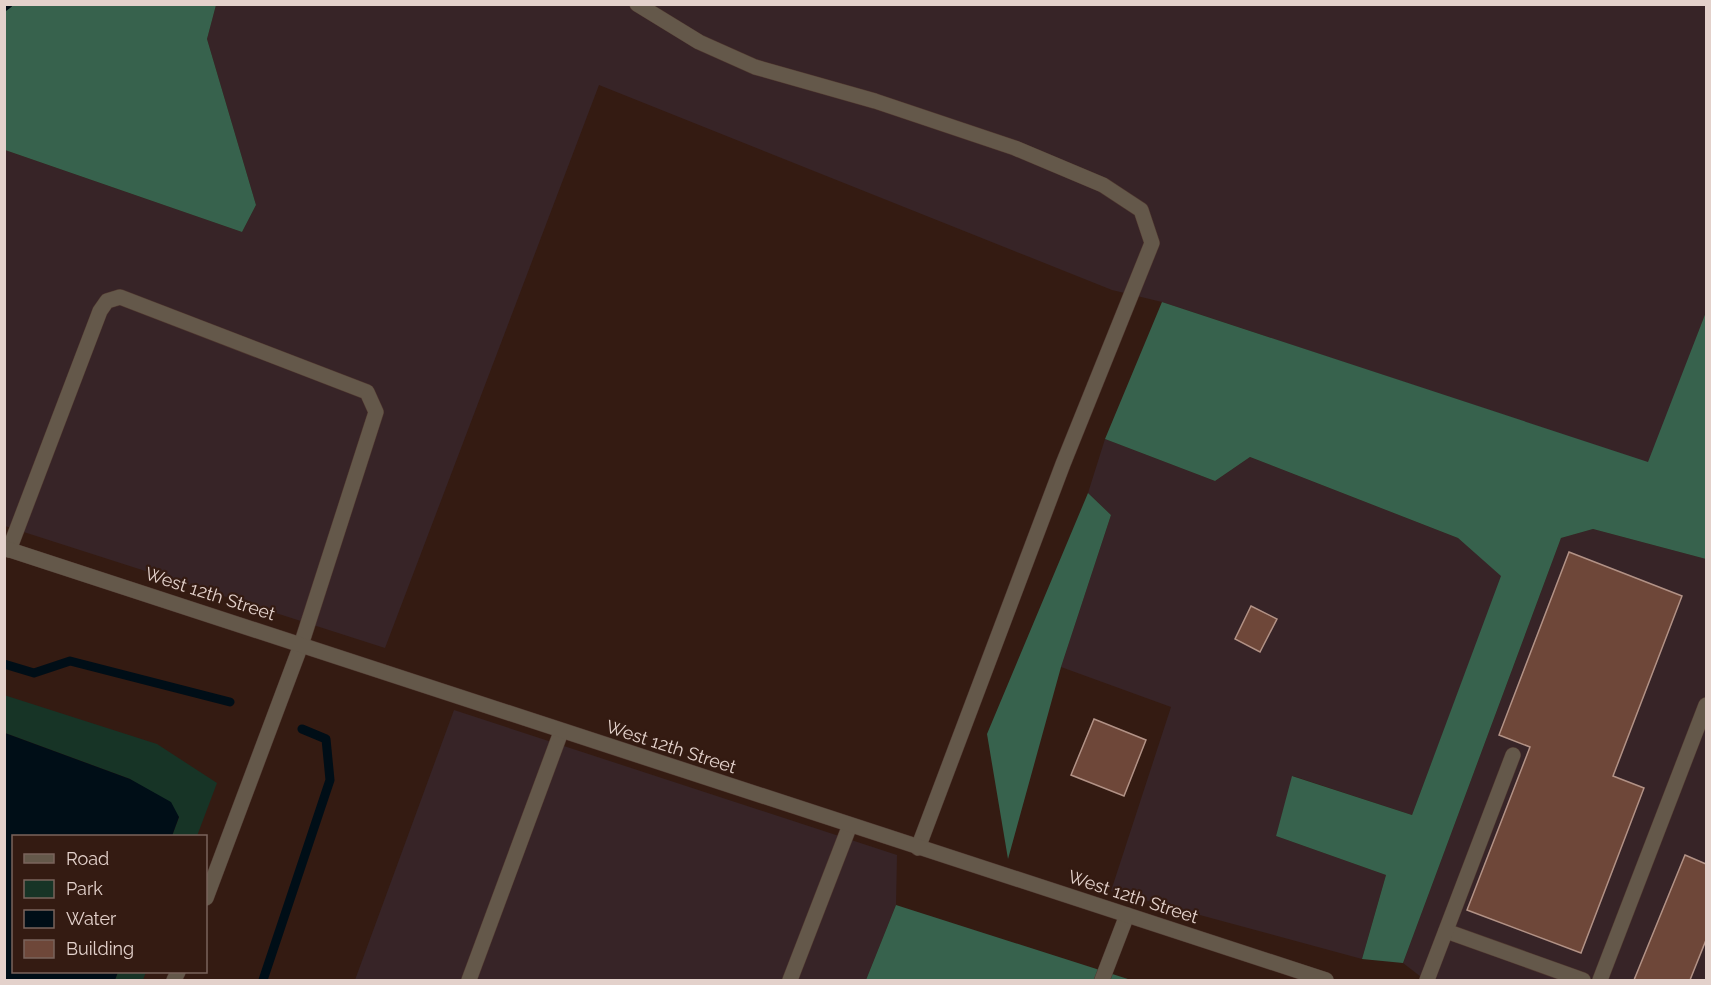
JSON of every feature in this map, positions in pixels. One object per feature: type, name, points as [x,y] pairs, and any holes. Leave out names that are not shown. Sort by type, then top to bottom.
[{"type":"street","points":[[637,4],[699,42],[755,67],[875,101],[1016,148],[1102,185],[1141,210],[1152,243],[1063,464],[918,848]]},
{"type":"street","points":[[7,549],[100,311],[107,302],[120,297],[367,392],[373,401],[376,412],[301,645],[207,895]]},
{"type":"street","name":"West 12th Street","points":[[7,549],[1326,981]]},
{"type":"street","points":[[1600,981],[1707,705]]},
{"type":"street","points":[[469,981],[561,732]]},
{"type":"street","points":[[1427,981],[1513,754]]},
{"type":"street","points":[[790,981],[850,825]]},
{"type":"street","points":[[1102,981],[1127,915]]},
{"type":"street","points":[[1446,932],[1584,981]]},
{"type":"shaded area","points":[[216,5],[1706,5],[1706,312],[1649,463],[1162,302],[1112,290],[599,85],[385,648],[5,526],[5,150],[242,232],[256,205],[207,39]]},
{"type":"shaded area","points":[[1105,439],[1215,481],[1250,457],[1458,538],[1502,576],[1412,815],[1293,776],[1276,836],[1386,875],[1362,959],[1111,891],[1171,707],[1061,667],[1111,515],[1088,493]]},
{"type":"shaded area","points":[[1593,529],[1706,559],[1706,980],[1425,980],[1403,963],[1561,538]]},
{"type":"shaded area","points":[[454,710],[897,855],[896,905],[866,980],[355,980]]},
{"type":"green space","points":[[5,4],[216,5],[207,39],[256,205],[242,232],[5,150]]},
{"type":"green space","points":[[1162,302],[1648,462],[1706,312],[1706,559],[1593,529],[1561,538],[1403,963],[1362,959],[1386,875],[1276,836],[1292,776],[1412,815],[1501,576],[1458,538],[1250,457],[1215,481],[1105,439]]},
{"type":"green space","points":[[1088,493],[1111,515],[1061,667],[1008,859],[987,734]]},
{"type":"green space","points":[[4,695],[157,744],[217,783],[197,835],[172,835],[179,817],[130,779],[5,733]]},
{"type":"green space","points":[[896,905],[1131,980],[866,980]]},
{"type":"green space","points":[[118,973],[146,973],[143,980],[115,980]]},
{"type":"water","points":[[5,733],[130,779],[171,802],[179,817],[172,835],[12,835],[12,973],[118,973],[115,980],[5,980]]},
{"type":"building","points":[[1569,552],[1682,596],[1613,776],[1644,788],[1581,953],[1467,910],[1530,747],[1499,735]]},
{"type":"building","points":[[1251,606],[1277,619],[1260,652],[1235,639]]},
{"type":"building","points":[[1094,719],[1146,740],[1124,796],[1071,775]]},
{"type":"building","points":[[1685,855],[1706,864],[1706,940],[1690,980],[1634,980]]},
{"type":"waterway","points":[[4,7],[8,4]]},
{"type":"waterway","points":[[4,664],[34,673],[70,661],[230,702]]},
{"type":"waterway","points":[[263,980],[330,780],[326,739],[302,729]]}]
